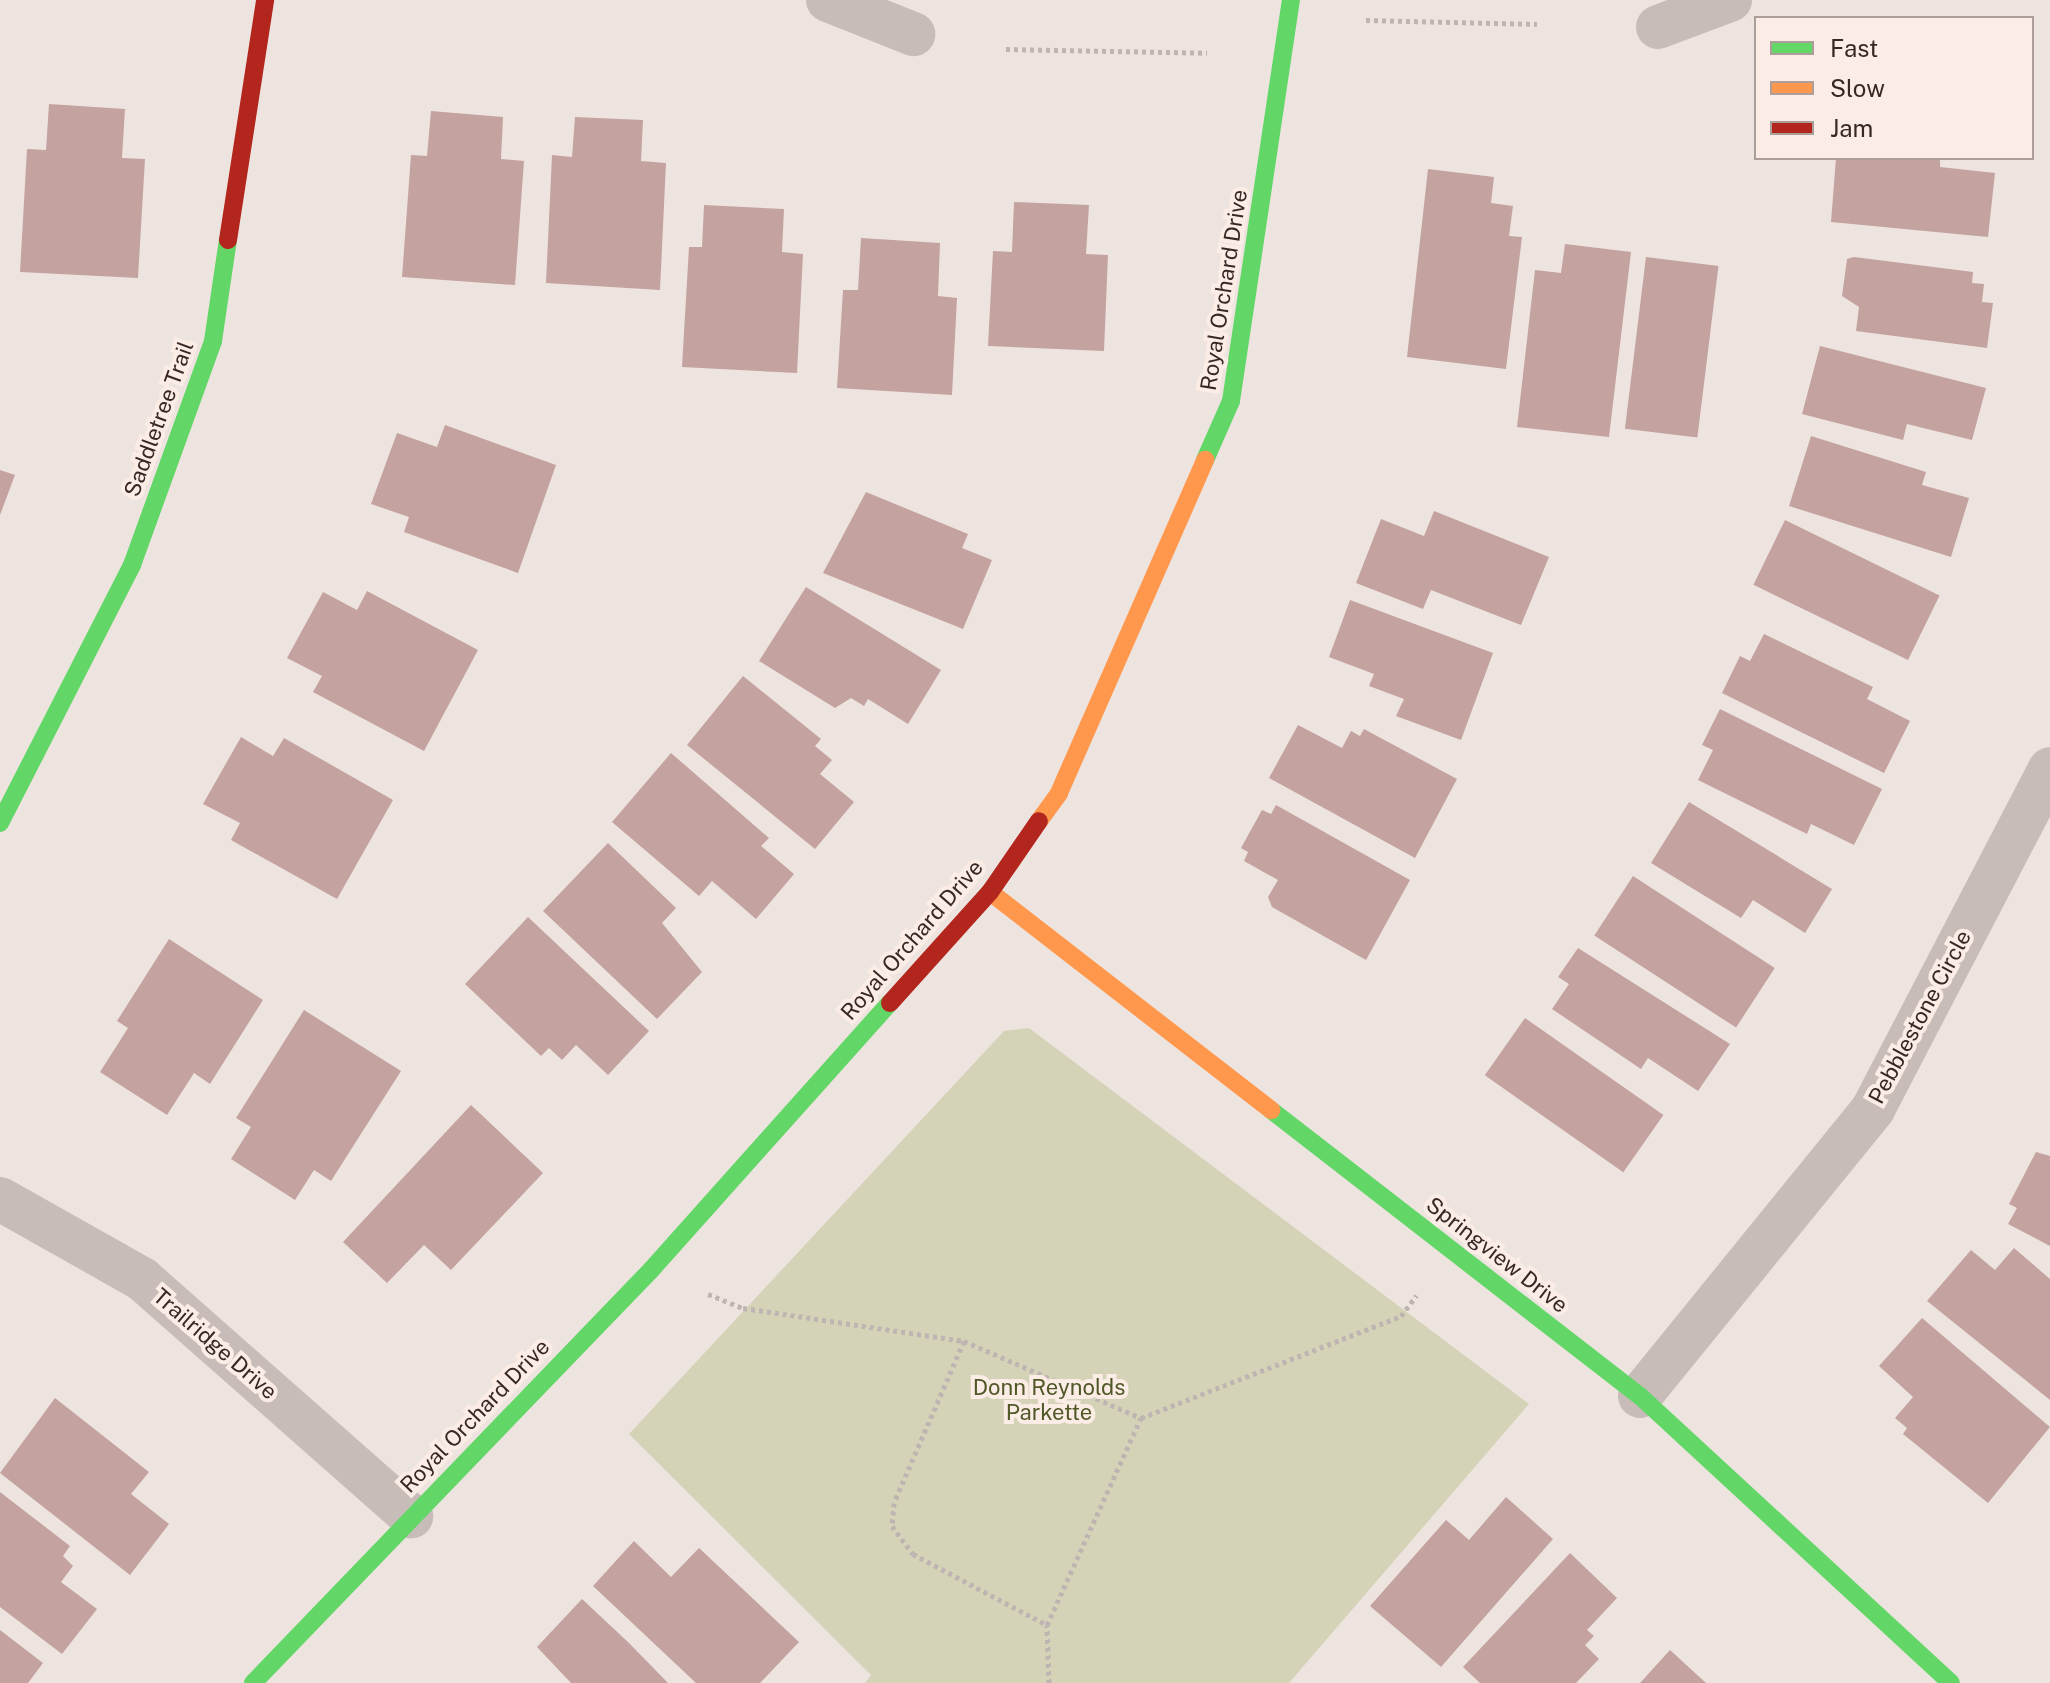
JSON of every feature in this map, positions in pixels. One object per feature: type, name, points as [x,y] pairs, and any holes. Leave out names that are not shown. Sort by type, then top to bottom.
[{"type":"street","name":"Saddletree Trail","points":[[0,823],[132,565],[213,341],[265,0]]},
{"type":"street","points":[[828,0],[913,34]]},
{"type":"street","name":"Royal Orchard Drive","points":[[253,1683],[651,1270],[990,892],[1059,793],[1231,401],[1291,0]]},
{"type":"street","points":[[1658,27],[1730,0]]},
{"type":"street","name":"Pebblestone Circle","points":[[1640,1396],[1873,1109],[2050,769]]},
{"type":"street","name":"Springview Drive","points":[[990,892],[1640,1396],[1951,1683]]},
{"type":"street","name":"Trailridge Drive","points":[[0,1199],[142,1279],[411,1516]]},
{"type":"path","points":[[1366,20],[1537,24]]},
{"type":"path","points":[[1006,49],[1207,53]]},
{"type":"path","points":[[1049,1683],[1047,1625],[1141,1418],[1401,1316],[1453,1251]]},
{"type":"path","points":[[651,1270],[743,1308],[964,1341],[1141,1418]]},
{"type":"path","points":[[964,1341],[894,1503],[892,1526],[913,1554],[1047,1625]]},
{"type":"green space","name":"Donn Reynolds Parkette","points":[[1029,1028],[1529,1404],[1289,1683],[865,1683],[871,1675],[629,1434],[1004,1031]]},
{"type":"building","points":[[49,104],[125,109],[122,158],[145,159],[138,278],[20,272],[27,149],[46,150]]},
{"type":"building","points":[[431,111],[503,117],[501,159],[524,161],[515,285],[402,277],[411,155],[427,156]]},
{"type":"building","points":[[575,117],[643,120],[641,161],[666,163],[660,290],[546,283],[552,155],[572,157]]},
{"type":"building","points":[[1836,160],[1940,160],[1940,167],[1995,173],[1988,237],[1831,222]]},
{"type":"building","points":[[1428,169],[1494,177],[1491,203],[1513,206],[1509,236],[1522,237],[1506,369],[1407,357]]},
{"type":"building","points":[[1014,202],[1089,205],[1086,254],[1108,255],[1104,351],[988,346],[993,251],[1012,252]]},
{"type":"building","points":[[704,205],[784,209],[782,252],[803,254],[797,373],[682,367],[689,247],[702,247]]},
{"type":"building","points":[[861,238],[940,243],[938,296],[957,298],[952,395],[837,388],[843,290],[858,290]]},
{"type":"building","points":[[1565,244],[1631,252],[1609,437],[1517,427],[1535,270],[1561,273]]},
{"type":"building","points":[[1646,257],[1718,266],[1697,438],[1625,429]]},
{"type":"building","points":[[1854,257],[1973,272],[1972,283],[1984,284],[1982,302],[1993,303],[1987,348],[1856,331],[1859,307],[1842,296],[1847,259]]},
{"type":"building","points":[[1820,346],[1986,388],[1972,440],[1907,424],[1903,440],[1802,414]]},
{"type":"building","points":[[445,425],[556,465],[518,573],[404,532],[409,517],[371,504],[397,433],[437,447]]},
{"type":"building","points":[[1811,436],[1926,472],[1922,485],[1969,498],[1951,557],[1789,506]]},
{"type":"building","points":[[0,470],[15,475],[0,515]]},
{"type":"building","points":[[866,492],[968,534],[962,548],[992,560],[963,629],[823,573]]},
{"type":"building","points":[[1434,511],[1549,557],[1521,625],[1431,590],[1423,609],[1356,583],[1381,519],[1424,536]]},
{"type":"building","points":[[1785,520],[1940,595],[1908,660],[1753,585]]},
{"type":"building","points":[[806,587],[941,670],[908,724],[868,699],[864,706],[851,698],[835,708],[759,661]]},
{"type":"building","points":[[367,591],[478,650],[424,751],[313,692],[322,676],[287,658],[323,592],[357,610]]},
{"type":"building","points":[[1350,600],[1493,653],[1461,740],[1396,716],[1404,699],[1369,686],[1374,674],[1329,657]]},
{"type":"building","points":[[1764,634],[1873,687],[1867,699],[1910,721],[1884,773],[1722,693],[1740,656],[1750,661]]},
{"type":"building","points":[[743,676],[821,739],[815,746],[832,760],[820,774],[854,802],[815,849],[687,745]]},
{"type":"building","points":[[1720,709],[1882,789],[1854,845],[1811,824],[1807,834],[1698,780],[1713,750],[1702,745]]},
{"type":"building","points":[[1298,725],[1342,748],[1351,731],[1360,736],[1364,729],[1457,779],[1415,858],[1269,778]]},
{"type":"building","points":[[241,737],[273,756],[284,738],[393,800],[337,899],[231,840],[240,823],[203,804]]},
{"type":"building","points":[[671,753],[769,838],[761,846],[794,874],[756,919],[712,881],[699,896],[612,822]]},
{"type":"building","points":[[1689,802],[1832,889],[1805,933],[1753,900],[1741,918],[1651,863]]},
{"type":"building","points":[[1276,805],[1410,880],[1366,960],[1272,907],[1268,897],[1278,880],[1244,861],[1248,852],[1241,848],[1262,810],[1271,814]]},
{"type":"building","points":[[608,843],[676,908],[662,923],[702,972],[657,1019],[543,911]]},
{"type":"building","points":[[1633,876],[1775,968],[1736,1028],[1594,936]]},
{"type":"building","points":[[528,917],[649,1031],[608,1075],[576,1045],[562,1060],[549,1048],[541,1056],[465,984]]},
{"type":"building","points":[[169,939],[263,1000],[210,1084],[194,1073],[167,1115],[100,1072],[128,1028],[117,1021]]},
{"type":"building","points":[[1578,948],[1730,1044],[1698,1091],[1648,1058],[1641,1069],[1552,1009],[1569,984],[1558,977]]},
{"type":"building","points":[[304,1010],[401,1071],[331,1181],[314,1170],[295,1200],[231,1159],[251,1127],[236,1118]]},
{"type":"building","points":[[1525,1018],[1663,1115],[1623,1172],[1485,1075]]},
{"type":"building","points":[[471,1105],[543,1173],[451,1270],[424,1245],[387,1283],[343,1242]]},
{"type":"building","points":[[2036,1152],[2050,1156],[2050,1246],[2008,1224],[2017,1208],[2009,1204]]},
{"type":"building","points":[[2014,1248],[2050,1279],[2050,1400],[1927,1301],[1971,1250],[1995,1270]]},
{"type":"building","points":[[1922,1318],[2050,1427],[1988,1503],[1903,1434],[1907,1428],[1895,1418],[1913,1397],[1879,1366]]},
{"type":"building","points":[[55,1398],[149,1472],[131,1494],[169,1524],[130,1575],[0,1473]]},
{"type":"building","points":[[0,1492],[70,1546],[63,1556],[73,1566],[61,1582],[97,1609],[62,1654],[0,1607]]},
{"type":"building","points":[[1506,1497],[1553,1539],[1441,1667],[1370,1606],[1446,1520],[1469,1540]]},
{"type":"building","points":[[634,1541],[671,1577],[699,1548],[799,1642],[760,1683],[696,1683],[593,1586]]},
{"type":"building","points":[[1570,1553],[1617,1598],[1587,1630],[1594,1636],[1585,1645],[1599,1659],[1576,1683],[1480,1683],[1463,1667]]},
{"type":"building","points":[[582,1599],[668,1683],[571,1683],[537,1647]]},
{"type":"building","points":[[0,1630],[43,1663],[28,1683],[0,1683]]},
{"type":"building","points":[[1670,1650],[1706,1683],[1640,1683]]},
{"type":"traffic: fast","points":[[1205,460],[1231,401],[1291,0]]},
{"type":"traffic: fast","points":[[0,823],[132,565],[213,341],[228,240]]},
{"type":"traffic: fast","points":[[253,1683],[651,1270],[890,1003]]},
{"type":"traffic: fast","points":[[1271,1110],[1640,1396],[1951,1683]]},
{"type":"traffic: slow","points":[[1039,821],[1059,793],[1205,460]]},
{"type":"traffic: slow","points":[[990,892],[1271,1110]]},
{"type":"traffic: jam","points":[[228,240],[265,0]]},
{"type":"traffic: jam","points":[[890,1003],[990,892],[1039,821]]}]
